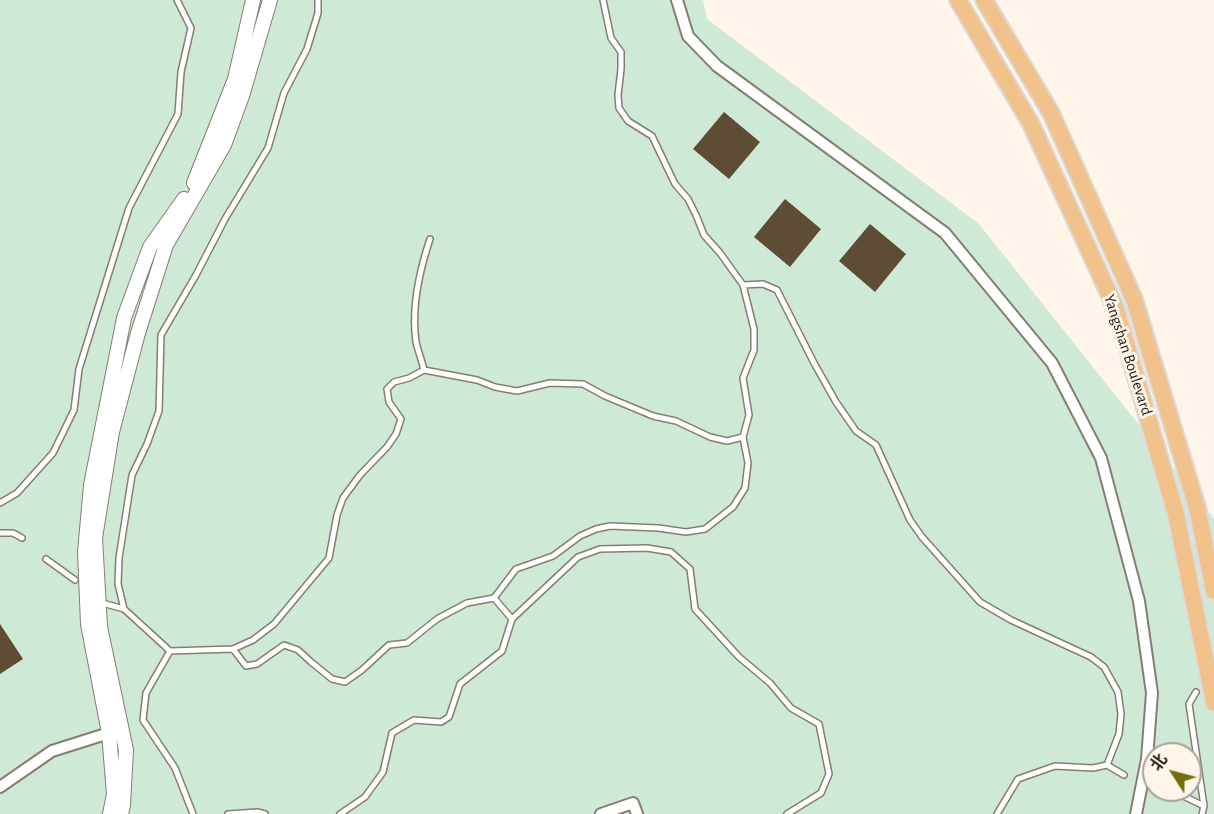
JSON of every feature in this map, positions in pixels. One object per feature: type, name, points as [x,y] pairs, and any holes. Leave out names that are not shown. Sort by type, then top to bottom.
[{"type":"main road","name":"Yangshan Boulevard","points":[[958,0],[1031,124],[1116,309],[1176,514],[1214,703]]},
{"type":"main road","name":"Yangshan Boulevard","points":[[984,0],[1051,113],[1134,299],[1197,507],[1214,591]]},
{"type":"street","points":[[121,814],[126,750],[116,732],[87,624],[85,552],[91,485],[124,318],[150,247],[193,186],[235,79],[253,0]]},
{"type":"street","points":[[110,814],[114,794],[116,732],[100,627],[95,538],[112,432],[138,333],[166,245],[224,145],[242,96],[270,0]]},
{"type":"street","points":[[676,0],[688,36],[717,66],[945,233],[1052,363],[1101,458],[1139,601],[1152,693],[1147,759],[1136,814]]},
{"type":"street","points":[[0,786],[52,751],[116,732]]},
{"type":"street","points":[[601,814],[633,803],[637,814]]},
{"type":"lane","points":[[0,503],[17,493],[53,453],[74,410],[79,369],[129,208],[178,114],[182,72],[190,28],[177,0]]},
{"type":"lane","points":[[124,609],[118,584],[119,558],[132,475],[159,411],[161,335],[225,219],[268,148],[284,93],[307,49],[318,13],[318,0]]},
{"type":"lane","points":[[233,649],[246,666],[257,664],[284,645],[298,650],[332,679],[345,682],[389,645],[407,643],[437,619],[467,603],[494,598],[516,569],[554,556],[580,536],[610,526],[686,532],[705,529],[733,507],[746,488],[748,463],[743,437],[749,415],[743,378],[754,350],[754,328],[743,285],[704,235],[688,199],[675,184],[652,136],[628,121],[619,108],[621,52],[611,38],[603,0]]},
{"type":"lane","points":[[424,370],[416,342],[415,306],[420,268],[430,239]]},
{"type":"lane","points":[[743,285],[763,284],[777,290],[836,402],[856,431],[876,445],[910,520],[922,537],[980,602],[1011,620],[1091,657],[1104,667],[1118,692],[1121,714],[1119,734],[1107,765]]},
{"type":"lane","points":[[106,604],[124,609],[170,651],[233,649],[253,640],[274,624],[329,558],[337,515],[343,498],[396,434],[401,419],[389,402],[387,389],[394,382],[424,370],[477,380],[495,387],[517,391],[550,383],[583,384],[605,396],[653,416],[676,421],[710,437],[727,441],[743,437]]},
{"type":"lane","points":[[0,532],[13,532],[22,538]]},
{"type":"lane","points":[[340,814],[365,797],[383,772],[392,733],[414,720],[441,722],[449,717],[460,684],[502,651],[512,619],[578,557],[600,549],[646,548],[671,552],[690,568],[695,609],[739,657],[770,683],[791,708],[819,724],[829,774],[820,793],[787,814]]},
{"type":"lane","points":[[46,559],[75,580]]},
{"type":"lane","points":[[494,598],[512,619]]},
{"type":"lane","points":[[170,651],[146,693],[143,720],[175,768],[193,814]]},
{"type":"lane","points":[[1196,692],[1190,704],[1204,806],[1202,814]]},
{"type":"lane","points":[[997,814],[1018,779],[1055,766],[1094,768],[1107,765],[1124,775]]},
{"type":"lane","points":[[1196,802],[1204,806]]},
{"type":"lane","points":[[228,814],[257,812],[265,814]]},
{"type":"green space","points":[[0,0],[703,0],[707,19],[979,224],[1214,519],[1214,814],[0,814]]},
{"type":"building","points":[[724,112],[760,142],[729,179],[693,149]]},
{"type":"building","points":[[785,199],[821,229],[790,267],[754,237]]},
{"type":"building","points":[[870,224],[906,254],[875,292],[839,261]]},
{"type":"building","points":[[0,624],[23,659],[0,674]]}]
